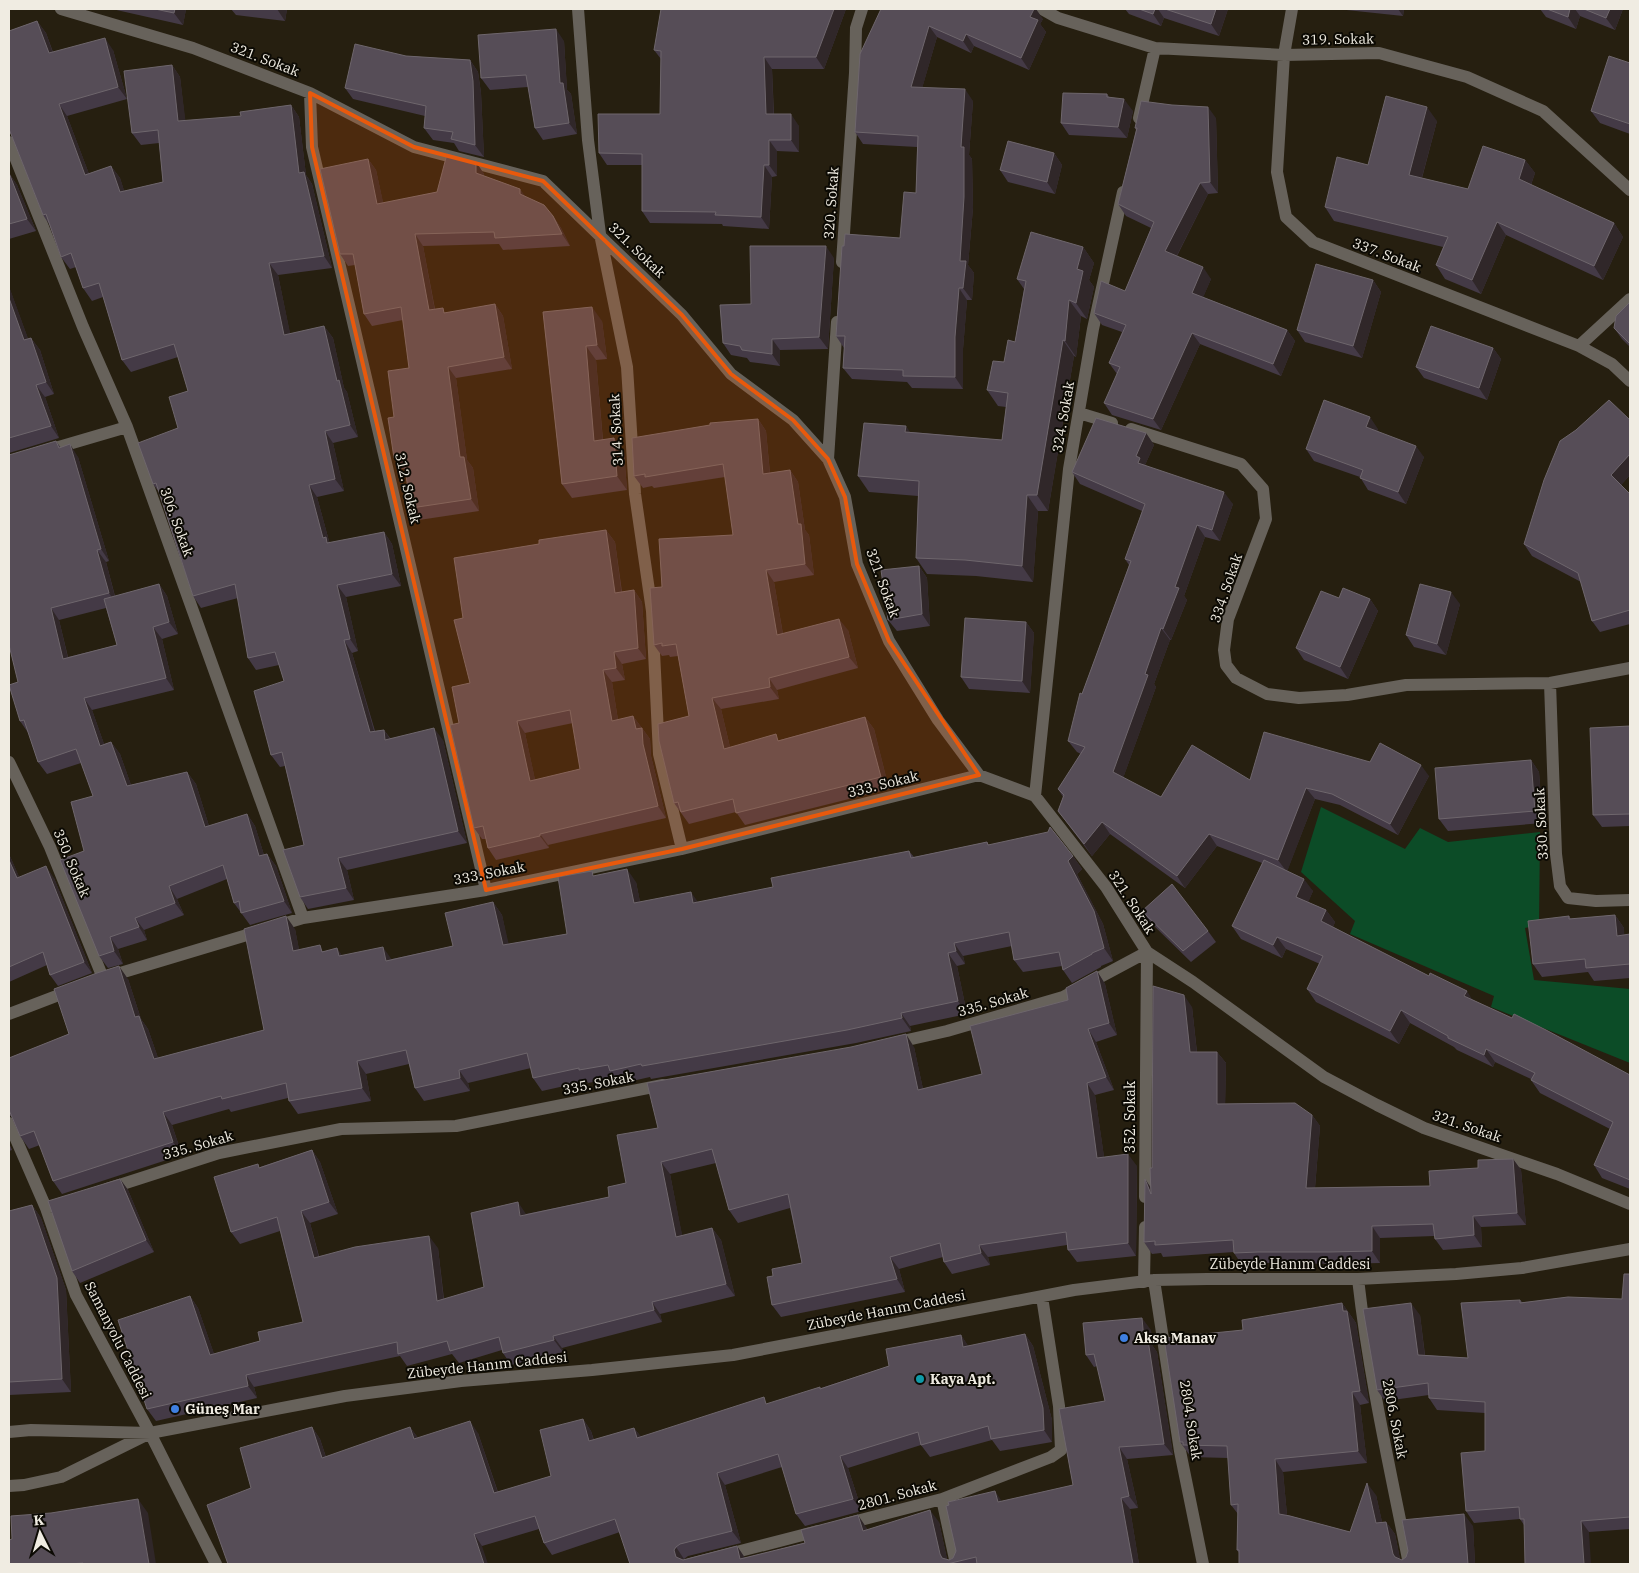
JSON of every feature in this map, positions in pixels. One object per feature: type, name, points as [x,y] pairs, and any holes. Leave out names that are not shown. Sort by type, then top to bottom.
[{"type":"street","name":"321. Sokak","points":[[61,9],[193,48],[310,92],[414,147],[543,181],[682,315],[731,374],[793,420],[828,459],[845,497],[857,564],[889,642],[938,720],[979,775]]},
{"type":"street","name":"314. Sokak","points":[[578,9],[588,140],[600,234],[627,367],[635,494],[652,611],[659,754],[682,849]]},
{"type":"street","name":"320. Sokak","points":[[841,271],[855,73],[856,28],[862,9]]},
{"type":"street","name":"319. Sokak","points":[[1042,9],[1060,13],[1155,48],[1284,55],[1379,53],[1467,77],[1543,111],[1630,190]]},
{"type":"street","name":"337. Sokak","points":[[1292,9],[1284,55],[1277,172],[1286,217],[1313,242],[1579,346],[1612,364],[1630,381]]},
{"type":"street","points":[[1136,135],[1155,48]]},
{"type":"street","name":"312. Sokak","points":[[310,92],[312,147],[486,890]]},
{"type":"street","name":"306. Sokak","points":[[9,142],[15,177],[127,427],[303,918]]},
{"type":"street","name":"324. Sokak","points":[[1034,796],[1069,469],[1093,329],[1125,183]]},
{"type":"street","points":[[1579,346],[1630,299]]},
{"type":"street","points":[[828,459],[838,310]]},
{"type":"street","name":"334. Sokak","points":[[1079,413],[1241,464],[1263,489],[1266,519],[1228,619],[1224,650],[1226,665],[1236,678],[1267,694],[1299,698],[1347,695],[1406,685],[1550,683],[1630,668]]},
{"type":"street","points":[[36,454],[127,427]]},
{"type":"street","name":"330. Sokak","points":[[1550,683],[1556,854],[1560,886],[1568,898],[1596,901],[1630,900]]},
{"type":"street","name":"350. Sokak","points":[[9,762],[50,846],[95,981]]},
{"type":"street","points":[[979,775],[1034,796]]},
{"type":"street","name":"333. Sokak","points":[[9,1014],[95,981],[303,918],[486,890],[682,849],[979,775]]},
{"type":"street","name":"321. Sokak","points":[[1034,796],[1106,887],[1147,952],[1193,982],[1324,1077],[1424,1128],[1557,1174],[1630,1204]]},
{"type":"street","name":"335. Sokak","points":[[885,1045],[947,1031],[1062,997],[1147,952]]},
{"type":"street","name":"352. Sokak","points":[[1147,952],[1149,1281]]},
{"type":"street","name":"335. Sokak","points":[[46,1208],[219,1153],[332,1131],[456,1126],[674,1083]]},
{"type":"street","name":"Samanyolu Caddesi","points":[[9,1123],[46,1208],[76,1295],[150,1432],[216,1564]]},
{"type":"street","name":"Zübeyde Hanım Caddesi","points":[[9,1432],[30,1430],[150,1432],[345,1396],[462,1381],[733,1355],[1074,1290],[1149,1281],[1207,1279],[1358,1280],[1456,1274],[1522,1268],[1630,1249]]},
{"type":"street","name":"2806. Sokak","points":[[1358,1280],[1378,1412],[1409,1564]]},
{"type":"street","name":"2804. Sokak","points":[[1149,1281],[1203,1564]]},
{"type":"street","name":"2801. Sokak","points":[[690,1564],[942,1499],[1051,1457],[1061,1450],[1059,1406],[1042,1297]]},
{"type":"street","name":"Zübeyde Hanım Caddesi","points":[[9,1486],[24,1485],[61,1477],[150,1432]]},
{"type":"street","points":[[942,1499],[956,1564]]},
{"type":"highlighted area","points":[[310,93],[414,147],[543,181],[682,315],[731,374],[793,420],[828,459],[845,497],[857,564],[889,641],[979,775],[682,849],[486,890],[312,147]]},
{"type":"green space","points":[[1321,807],[1405,849],[1420,828],[1448,842],[1540,832],[1539,925],[1525,928],[1534,980],[1630,989],[1630,1063],[1491,1007],[1494,996],[1350,934],[1355,921],[1301,872]]},
{"type":"building","points":[[155,9],[175,9],[174,13]]},
{"type":"building","points":[[661,9],[834,9],[816,57],[764,57],[766,114],[791,114],[791,140],[769,140],[769,165],[764,165],[761,217],[715,215],[716,212],[642,211],[642,154],[599,153],[598,114],[660,114],[661,51],[654,50]]},
{"type":"building","points":[[881,9],[1034,9],[1030,17],[1038,20],[1021,58],[966,34],[963,41],[929,26],[911,87],[965,89],[961,147],[964,147],[964,197],[960,261],[966,261],[963,288],[959,288],[955,337],[955,377],[903,376],[903,370],[843,368],[845,336],[836,336],[842,246],[844,246],[845,234],[900,238],[904,192],[916,193],[918,136],[855,132],[860,54]]},
{"type":"building","points":[[1139,9],[1155,9],[1153,14]]},
{"type":"building","points":[[1165,9],[1216,9],[1211,24]]},
{"type":"building","points":[[1547,9],[1570,9],[1568,17]]},
{"type":"building","points":[[1584,9],[1610,9],[1606,18]]},
{"type":"building","points":[[37,21],[49,53],[105,38],[118,87],[59,104],[85,175],[111,166],[120,192],[163,182],[158,130],[132,133],[124,71],[172,65],[178,121],[241,116],[240,112],[291,105],[299,173],[304,172],[324,256],[269,263],[284,335],[324,326],[350,425],[325,431],[335,479],[309,485],[323,538],[326,537],[327,543],[384,532],[392,574],[337,585],[350,639],[344,640],[370,732],[384,730],[385,740],[434,728],[458,831],[338,858],[346,888],[300,897],[283,850],[304,845],[282,752],[271,755],[254,691],[284,681],[275,652],[248,658],[235,584],[193,596],[156,483],[153,484],[138,443],[178,428],[169,397],[188,391],[174,344],[122,360],[99,283],[83,288],[71,253],[61,257],[46,214],[43,215],[9,129],[9,31]]},
{"type":"building","points":[[556,29],[560,83],[563,83],[569,123],[535,128],[526,75],[481,78],[478,35]]},
{"type":"building","points":[[355,44],[406,56],[470,60],[473,81],[475,145],[451,139],[453,132],[424,128],[426,106],[345,88]]},
{"type":"building","points":[[1609,56],[1630,63],[1630,124],[1591,111]]},
{"type":"building","points":[[1063,93],[1107,94],[1107,97],[1124,99],[1118,127],[1061,123]]},
{"type":"building","points":[[1386,96],[1427,107],[1409,175],[1468,189],[1483,146],[1525,160],[1519,179],[1614,223],[1594,266],[1497,222],[1472,280],[1436,265],[1448,237],[1325,207],[1337,157],[1368,165]]},
{"type":"building","points":[[1141,101],[1208,107],[1210,182],[1200,183],[1165,251],[1203,267],[1192,293],[1287,330],[1273,364],[1192,333],[1153,419],[1104,403],[1120,367],[1109,363],[1126,325],[1094,313],[1101,281],[1125,291],[1154,222],[1118,204],[1137,128],[1135,128]]},
{"type":"building","points":[[1008,141],[1054,153],[1047,182],[1000,170]]},
{"type":"building","points":[[447,154],[476,162],[476,173],[520,189],[520,194],[544,205],[553,216],[562,234],[495,238],[494,232],[415,234],[429,310],[443,308],[444,313],[495,304],[504,357],[448,367],[460,457],[464,457],[471,499],[411,508],[403,456],[394,458],[388,418],[394,417],[388,371],[409,368],[401,307],[364,314],[353,254],[340,254],[320,169],[368,159],[377,204],[437,192]]},
{"type":"building","points":[[9,173],[27,219],[9,224]]},
{"type":"building","points":[[1031,232],[1083,247],[1077,269],[1083,271],[1076,303],[1069,300],[1065,341],[1063,340],[1037,495],[1027,495],[1022,566],[965,560],[916,558],[919,481],[858,476],[864,423],[906,426],[905,432],[1002,440],[1008,393],[987,390],[993,361],[1004,362],[1008,340],[1015,342],[1026,281],[1017,279]]},
{"type":"building","points":[[750,246],[826,246],[819,337],[772,339],[772,354],[742,350],[740,346],[723,343],[720,305],[751,304]]},
{"type":"building","points":[[1316,264],[1373,280],[1353,346],[1297,330]]},
{"type":"building","points":[[9,298],[24,340],[31,338],[46,382],[36,385],[51,426],[9,438]]},
{"type":"building","points":[[1630,302],[1630,344],[1614,328],[1616,316]]},
{"type":"building","points":[[592,307],[597,345],[586,346],[594,441],[614,438],[617,476],[562,484],[543,312]]},
{"type":"building","points":[[1431,326],[1493,348],[1479,388],[1416,367]]},
{"type":"building","points":[[1324,400],[1370,417],[1366,427],[1416,446],[1398,492],[1360,478],[1363,470],[1306,449]]},
{"type":"building","points":[[1609,400],[1630,420],[1630,454],[1611,475],[1630,494],[1630,610],[1592,621],[1578,573],[1524,544],[1544,480],[1560,441],[1576,430]]},
{"type":"building","points":[[1096,418],[1146,433],[1136,456],[1140,458],[1138,463],[1224,492],[1212,530],[1197,525],[1175,587],[1179,588],[1163,629],[1161,628],[1145,674],[1148,675],[1113,772],[1161,797],[1192,745],[1250,780],[1264,732],[1370,762],[1380,743],[1421,765],[1390,824],[1332,794],[1306,788],[1278,860],[1209,834],[1177,876],[1102,822],[1084,844],[1058,811],[1064,795],[1058,789],[1085,747],[1068,741],[1080,693],[1082,694],[1131,561],[1125,559],[1145,504],[1072,472]]},
{"type":"building","points":[[758,419],[763,474],[790,470],[798,524],[801,524],[805,564],[766,570],[777,635],[839,619],[849,657],[769,678],[770,687],[712,698],[724,749],[776,734],[778,741],[865,717],[881,777],[736,813],[733,799],[681,812],[678,802],[674,803],[659,741],[658,724],[689,716],[676,644],[662,646],[662,643],[654,645],[650,588],[662,587],[659,539],[733,535],[723,464],[645,477],[645,474],[634,476],[632,438],[710,425],[710,423]]},
{"type":"building","points":[[56,441],[59,448],[70,444],[101,549],[97,550],[109,593],[51,608],[63,659],[117,645],[104,599],[159,584],[169,622],[153,627],[166,678],[84,698],[100,746],[111,742],[127,786],[187,772],[205,827],[247,814],[259,856],[267,854],[284,901],[241,913],[239,901],[234,903],[223,865],[169,886],[175,903],[135,918],[139,927],[110,937],[114,951],[99,956],[60,860],[84,851],[71,802],[93,796],[76,749],[38,762],[24,720],[20,721],[9,685],[18,682],[9,645],[9,455]]},
{"type":"building","points":[[606,530],[615,593],[634,590],[638,648],[614,652],[616,668],[603,670],[612,721],[633,716],[636,729],[642,728],[643,744],[658,806],[488,848],[483,826],[474,828],[450,725],[459,723],[452,687],[470,683],[454,620],[463,618],[454,558],[539,544],[539,540]],"holes":[[[570,710],[580,769],[530,781],[517,721]]]},
{"type":"building","points":[[919,566],[922,614],[888,620],[881,570]]},
{"type":"building","points":[[1420,584],[1451,592],[1437,644],[1406,635]]},
{"type":"building","points":[[1343,588],[1370,599],[1340,667],[1296,648],[1321,591],[1339,598]]},
{"type":"building","points":[[965,618],[1026,622],[1022,681],[961,677]]},
{"type":"building","points":[[1630,726],[1630,814],[1593,815],[1590,728]]},
{"type":"building","points":[[1531,760],[1535,811],[1439,819],[1435,768]]},
{"type":"building","points":[[1050,827],[1073,856],[1068,861],[1094,911],[1104,948],[1063,970],[1059,952],[1014,960],[1009,932],[954,943],[956,951],[948,953],[958,1001],[901,1013],[902,1018],[847,1030],[642,1066],[641,1064],[610,1071],[608,1065],[579,1070],[579,1068],[533,1078],[527,1053],[459,1070],[460,1078],[415,1088],[406,1050],[357,1061],[362,1088],[289,1101],[286,1083],[222,1099],[221,1096],[163,1112],[173,1142],[53,1181],[34,1131],[20,1136],[9,1110],[9,1058],[69,1034],[54,989],[119,966],[135,1017],[139,1016],[154,1059],[264,1030],[244,929],[286,916],[293,951],[320,945],[322,952],[337,948],[339,956],[383,947],[386,961],[453,946],[445,913],[493,902],[503,945],[567,934],[558,877],[592,871],[593,876],[627,869],[634,903],[691,892],[693,903],[773,887],[771,878],[909,851],[911,858],[987,842],[988,845],[1048,832]]},
{"type":"building","points":[[9,860],[17,878],[46,866],[84,962],[50,975],[43,952],[9,967]]},
{"type":"building","points":[[1264,860],[1304,879],[1296,897],[1326,910],[1321,921],[1429,976],[1430,973],[1467,991],[1464,996],[1512,1018],[1514,1014],[1630,1075],[1630,1180],[1594,1165],[1613,1122],[1531,1080],[1535,1073],[1486,1049],[1484,1055],[1448,1038],[1448,1036],[1401,1010],[1390,1031],[1307,989],[1323,956],[1277,937],[1273,945],[1232,926]]},
{"type":"building","points":[[1172,884],[1208,931],[1183,951],[1142,911]]},
{"type":"building","points":[[1615,915],[1617,936],[1630,934],[1630,964],[1586,968],[1585,959],[1533,964],[1528,921],[1569,916],[1569,919]]},
{"type":"building","points":[[1097,971],[1109,1023],[1088,1029],[1106,1077],[1087,1083],[1097,1158],[1128,1154],[1128,1243],[1068,1250],[1066,1232],[979,1245],[981,1253],[944,1262],[940,1243],[890,1257],[897,1279],[772,1305],[767,1277],[773,1276],[772,1269],[802,1263],[788,1194],[729,1210],[712,1149],[661,1162],[676,1237],[712,1228],[726,1284],[652,1302],[654,1310],[553,1336],[554,1340],[503,1353],[499,1337],[450,1351],[447,1341],[398,1354],[397,1342],[246,1375],[248,1386],[147,1409],[118,1320],[190,1296],[210,1355],[260,1341],[258,1332],[303,1322],[277,1217],[231,1232],[214,1177],[258,1164],[259,1168],[312,1150],[329,1202],[301,1211],[314,1258],[355,1247],[429,1236],[437,1301],[484,1287],[471,1213],[518,1202],[520,1216],[609,1197],[608,1187],[626,1183],[617,1135],[658,1128],[647,1083],[851,1047],[906,1034],[918,1090],[982,1074],[970,1026],[1068,1000],[1066,988]]},
{"type":"building","points":[[1153,986],[1184,995],[1190,1052],[1217,1052],[1217,1104],[1295,1103],[1312,1115],[1306,1188],[1430,1186],[1429,1171],[1478,1168],[1478,1160],[1513,1159],[1517,1213],[1473,1216],[1474,1235],[1435,1239],[1433,1224],[1372,1226],[1372,1251],[1234,1253],[1233,1240],[1155,1245],[1155,1241],[1144,1242],[1145,1179],[1151,1194],[1150,1168],[1152,1168]]},
{"type":"building","points":[[120,1179],[146,1240],[72,1271],[48,1201]]},
{"type":"building","points":[[32,1205],[57,1278],[62,1379],[9,1382],[9,1211]]},
{"type":"building","points":[[1624,1274],[1630,1274],[1630,1517],[1581,1521],[1584,1564],[1525,1564],[1524,1519],[1520,1519],[1519,1507],[1466,1511],[1461,1453],[1485,1451],[1485,1402],[1429,1398],[1428,1383],[1377,1390],[1363,1309],[1411,1303],[1418,1355],[1468,1358],[1461,1303],[1520,1300],[1520,1303],[1568,1297],[1622,1299]]},
{"type":"building","points":[[1342,1303],[1343,1311],[1347,1311],[1360,1391],[1352,1392],[1358,1451],[1275,1459],[1279,1514],[1350,1532],[1367,1483],[1376,1523],[1386,1522],[1395,1557],[1402,1560],[1406,1557],[1408,1551],[1402,1520],[1464,1514],[1468,1564],[1239,1564],[1239,1550],[1237,1550],[1238,1504],[1231,1505],[1227,1446],[1183,1445],[1183,1442],[1180,1442],[1164,1338],[1243,1330],[1242,1320]]},
{"type":"building","points":[[1142,1318],[1144,1340],[1148,1340],[1164,1444],[1119,1447],[1129,1496],[1121,1498],[1133,1564],[977,1564],[976,1557],[947,1564],[630,1564],[615,1519],[544,1543],[535,1516],[474,1534],[484,1564],[228,1564],[207,1505],[251,1488],[240,1448],[312,1427],[322,1458],[410,1427],[414,1439],[470,1421],[494,1493],[551,1476],[540,1430],[583,1419],[589,1441],[634,1428],[637,1438],[764,1397],[766,1404],[820,1387],[820,1389],[889,1366],[886,1349],[961,1335],[963,1347],[1025,1334],[1043,1408],[1044,1430],[991,1439],[988,1426],[921,1445],[918,1432],[840,1456],[853,1499],[796,1514],[778,1454],[717,1473],[732,1531],[680,1544],[674,1550],[676,1557],[683,1560],[737,1546],[740,1559],[805,1543],[801,1530],[858,1515],[863,1531],[930,1510],[940,1554],[942,1558],[949,1560],[953,1558],[956,1551],[946,1506],[949,1505],[948,1502],[995,1491],[998,1502],[1073,1485],[1059,1409],[1105,1401],[1094,1354],[1086,1355],[1083,1323]]},
{"type":"building","points":[[138,1499],[149,1564],[9,1564],[9,1540],[12,1539],[11,1516],[51,1513]]},
{"type":"place","name":"Aksa Manav","points":[[1124,1338]]},
{"type":"place","name":"Kaya Apt.","points":[[920,1379]]},
{"type":"place","name":"Güneş Mar","points":[[175,1409]]}]
